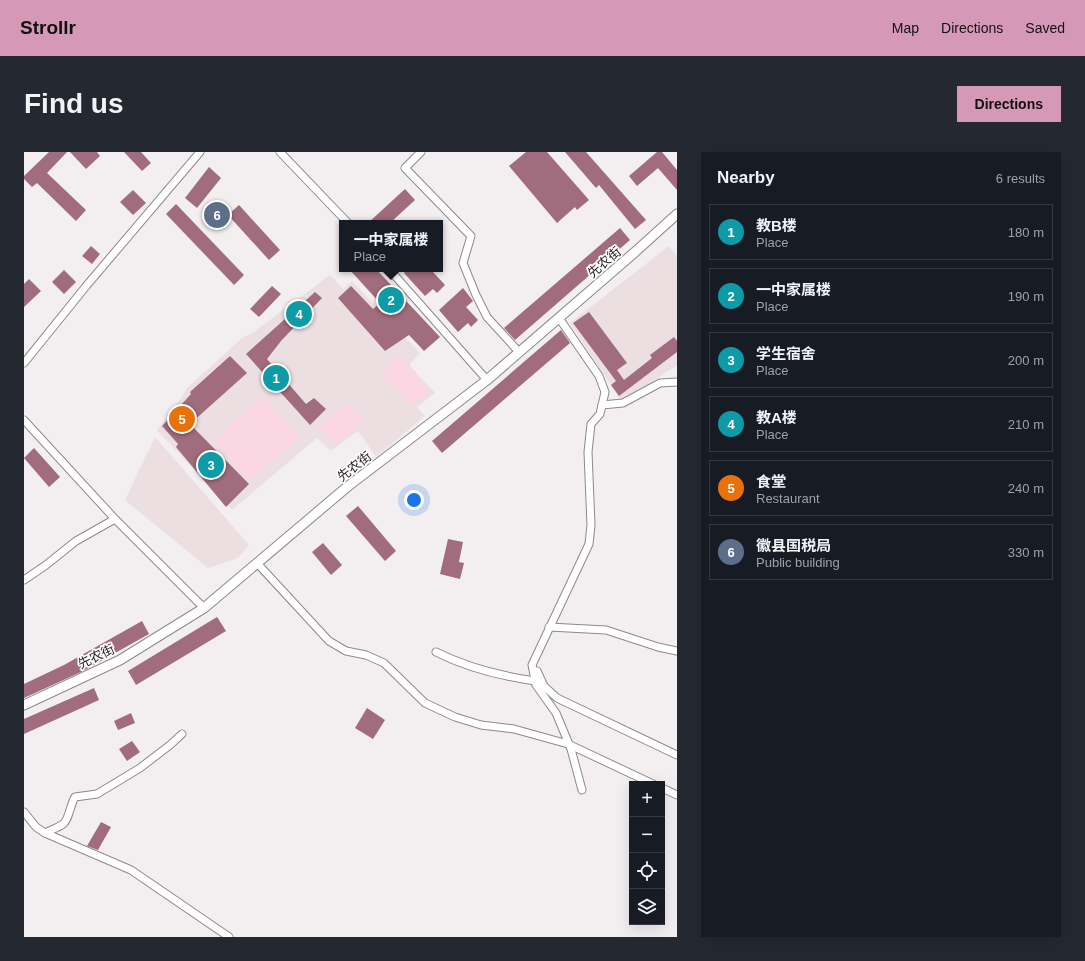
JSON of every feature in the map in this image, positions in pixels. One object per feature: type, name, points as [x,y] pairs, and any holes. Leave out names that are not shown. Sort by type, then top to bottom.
[{"type":"main road","name":"先农街","points":[[24,704],[120,660],[204,608],[347,487],[487,380],[677,214]]},
{"type":"street","points":[[24,363],[86,285],[200,152]]},
{"type":"street","points":[[280,152],[345,220]]},
{"type":"street","points":[[421,152],[405,168],[471,236],[463,263],[476,295],[487,317],[519,352]]},
{"type":"street","points":[[392,272],[487,380]]},
{"type":"street","points":[[559,318],[599,376],[605,392],[600,414],[591,424],[588,452],[588,487],[591,525],[589,544],[548,627],[532,665],[536,685],[556,713],[571,749],[582,790]]},
{"type":"street","points":[[602,405],[623,403],[660,383],[677,382]]},
{"type":"street","points":[[24,420],[115,519],[204,608]]},
{"type":"street","points":[[24,580],[46,565],[76,541],[115,519]]},
{"type":"street","points":[[257,563],[329,641],[346,651],[366,655],[384,663],[425,703],[455,717],[481,725],[514,729],[568,744],[647,781]]},
{"type":"street","points":[[548,627],[606,630],[658,647],[677,651]]},
{"type":"street","points":[[436,652],[459,663],[505,677],[535,682]]},
{"type":"street","points":[[532,665],[537,670],[544,686],[557,698],[677,755]]},
{"type":"street","points":[[45,833],[64,824],[71,804],[75,798],[97,794],[140,768],[182,734]]},
{"type":"street","points":[[665,789],[677,795]]},
{"type":"street","points":[[24,812],[36,828],[131,870],[229,937]]},
{"type":"shaded area","points":[[669,246],[677,256],[677,365],[622,402],[570,323]]},
{"type":"shaded area","points":[[330,275],[343,289],[352,281],[420,353],[409,365],[435,393],[417,407],[425,416],[376,457],[358,431],[331,451],[317,438],[232,510],[157,430],[187,388],[241,339],[255,331]]},
{"type":"shaded area","points":[[400,354],[429,392],[412,406],[380,374]]},
{"type":"shaded area","points":[[263,396],[300,438],[249,481],[214,441]]},
{"type":"shaded area","points":[[349,403],[365,420],[336,445],[318,427]]},
{"type":"shaded area","points":[[155,437],[249,545],[238,558],[208,568],[125,500]]},
{"type":"building","points":[[49,152],[67,152],[47,173],[86,210],[76,221],[37,183],[32,187],[24,179],[24,176]]},
{"type":"building","points":[[70,152],[97,152],[100,156],[86,169]]},
{"type":"building","points":[[124,152],[141,152],[151,163],[142,171]]},
{"type":"building","points":[[526,152],[547,152],[589,200],[577,210],[575,207],[557,223],[509,166]]},
{"type":"building","points":[[565,152],[586,152],[646,220],[635,229],[599,185],[596,188]]},
{"type":"building","points":[[657,152],[662,152],[677,170],[677,190],[658,168],[637,186],[629,176]]},
{"type":"building","points":[[209,167],[221,178],[197,208],[185,198]]},
{"type":"building","points":[[405,189],[415,200],[393,220],[371,220]]},
{"type":"building","points":[[133,190],[146,203],[133,215],[120,202]]},
{"type":"building","points":[[176,204],[244,275],[234,285],[166,214]]},
{"type":"building","points":[[239,205],[280,250],[269,260],[228,215]]},
{"type":"building","points":[[620,228],[630,240],[515,340],[504,328]]},
{"type":"building","points":[[91,246],[100,254],[92,264],[82,256]]},
{"type":"building","points":[[64,270],[76,282],[64,294],[52,282]]},
{"type":"building","points":[[352,272],[379,272],[440,337],[424,351],[409,335],[385,351],[338,298],[351,286],[373,309],[380,303]]},
{"type":"building","points":[[433,272],[445,285],[437,293],[433,289],[425,296],[404,273]]},
{"type":"building","points":[[29,279],[41,291],[24,307],[24,284]]},
{"type":"building","points":[[272,286],[281,294],[259,317],[250,309]]},
{"type":"building","points":[[463,288],[473,301],[466,307],[478,320],[471,327],[468,323],[458,332],[439,310]]},
{"type":"building","points":[[315,292],[322,298],[281,341],[267,359],[306,404],[314,398],[326,409],[310,425],[246,354]]},
{"type":"building","points":[[589,312],[627,363],[617,370],[624,380],[652,358],[650,355],[674,337],[677,341],[677,352],[619,396],[611,385],[616,381],[573,323]]},
{"type":"building","points":[[561,330],[570,343],[442,453],[432,441]]},
{"type":"building","points":[[230,356],[247,373],[190,424],[249,484],[226,507],[176,447],[178,444],[162,426],[191,394],[190,392]]},
{"type":"building","points":[[34,448],[60,477],[49,487],[24,458]]},
{"type":"building","points":[[358,506],[396,551],[385,561],[346,516]]},
{"type":"building","points":[[448,539],[463,542],[459,562],[464,563],[460,579],[440,574]]},
{"type":"building","points":[[323,543],[342,565],[331,575],[312,552]]},
{"type":"building","points":[[217,617],[226,631],[136,685],[128,671]]},
{"type":"building","points":[[142,621],[149,634],[83,671],[24,698],[24,684],[64,665]]},
{"type":"building","points":[[94,688],[99,700],[24,734],[24,719]]},
{"type":"building","points":[[367,708],[385,720],[373,739],[355,728]]},
{"type":"building","points":[[131,713],[135,723],[118,730],[114,721]]},
{"type":"building","points":[[132,741],[140,752],[127,761],[119,749]]},
{"type":"building","points":[[101,822],[111,827],[98,850],[87,846]]},
{"type":"place","name":"徽县国税局","points":[[217,215]]},
{"type":"place","name":"一中家属楼","points":[[391,300]]},
{"type":"place","name":"教A楼","points":[[299,314]]},
{"type":"place","name":"教B楼","points":[[276,378]]},
{"type":"place","name":"食堂","points":[[182,419]]},
{"type":"place","name":"学生宿舍","points":[[211,465]]}]
